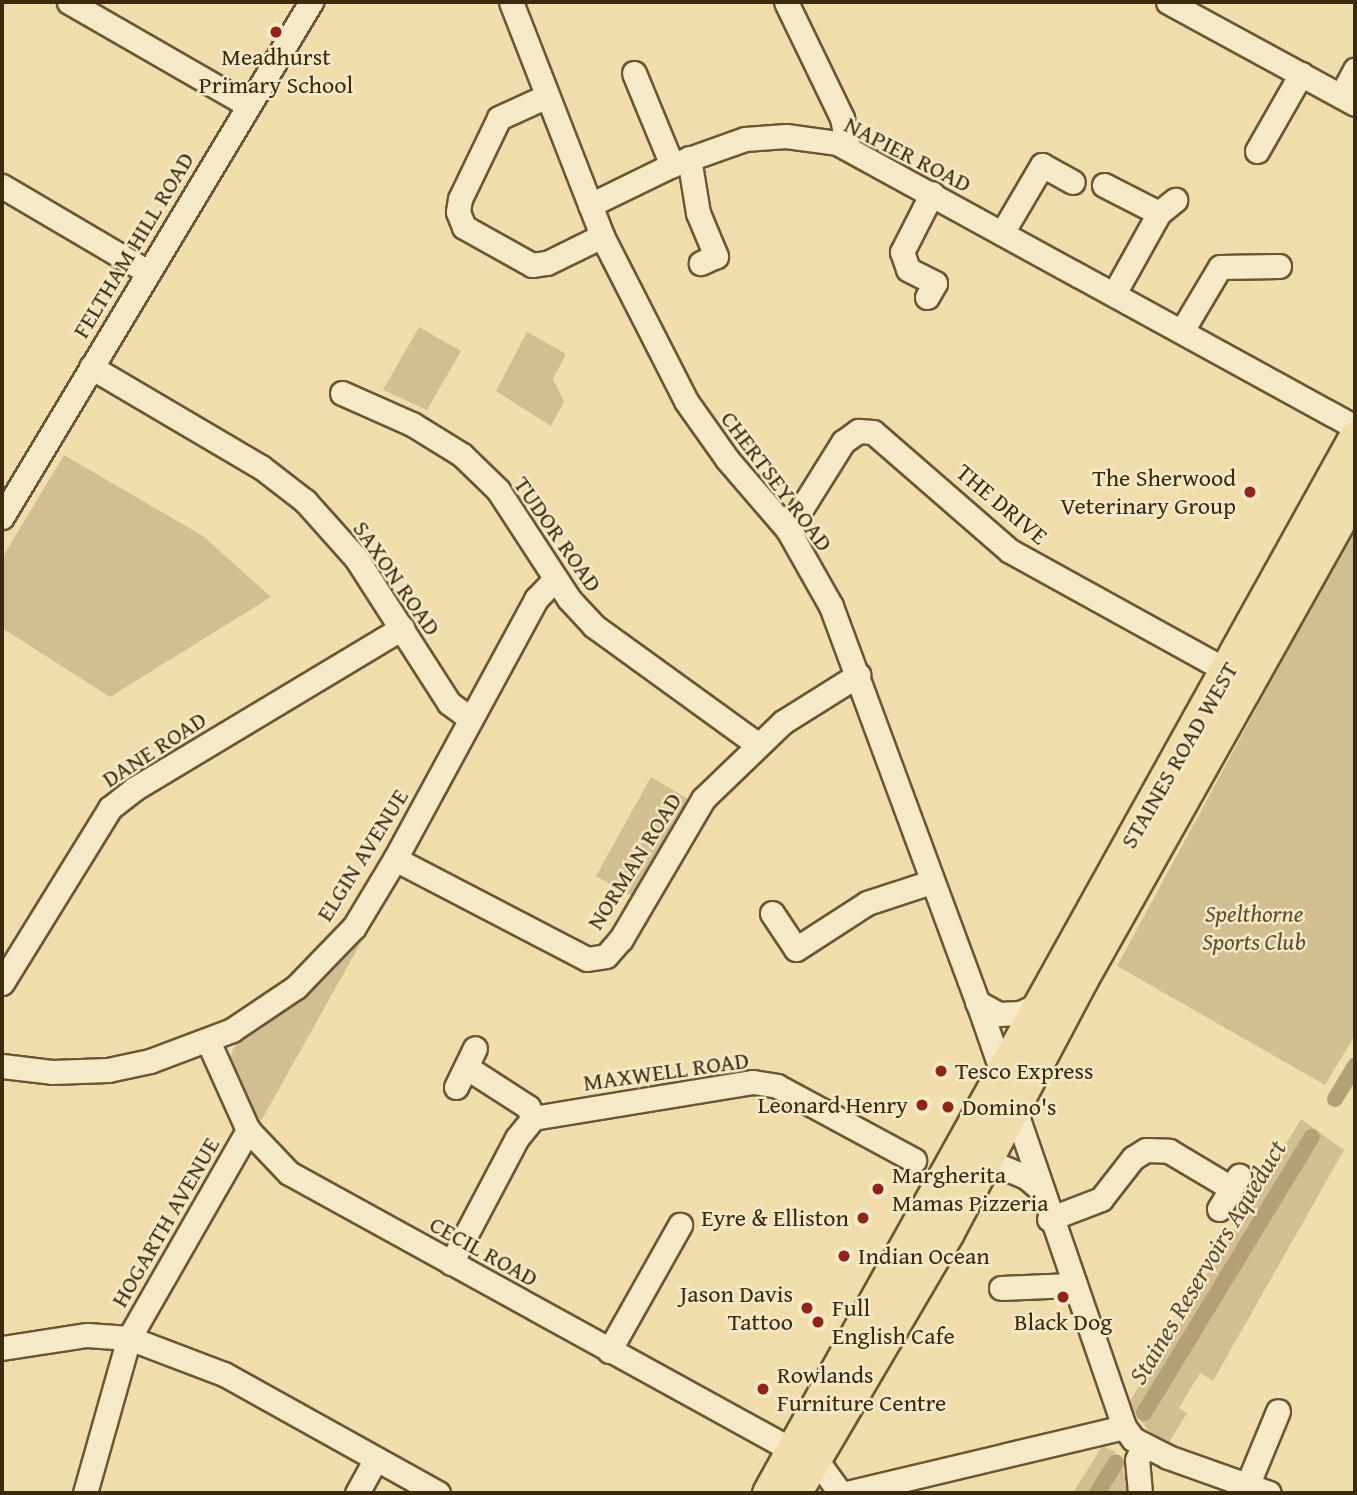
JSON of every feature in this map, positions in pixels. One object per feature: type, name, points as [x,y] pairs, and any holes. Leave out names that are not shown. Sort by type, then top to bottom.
[{"type":"highway","name":"STAINES ROAD WEST","points":[[805,1451],[1000,1071],[1355,438]]},
{"type":"highway","points":[[769,1493],[805,1451],[979,1174],[1041,1051],[1355,491]]},
{"type":"highway","points":[[1000,1071],[1014,1070],[1041,1051]]},
{"type":"highway","points":[[971,1131],[1013,1111]]},
{"type":"highway","points":[[794,1493],[805,1451]]},
{"type":"street","points":[[69,2],[248,105]]},
{"type":"street","name":"FELTHAM HILL ROAD","points":[[2,517],[310,2]]},
{"type":"street","name":"CHERTSEY ROAD","points":[[511,2],[602,236],[692,411],[788,530],[831,606],[977,1002],[1049,1219],[1124,1427]]},
{"type":"street","points":[[786,2],[842,118],[848,148]]},
{"type":"street","points":[[1168,2],[1348,100],[1355,70]]},
{"type":"street","points":[[634,73],[680,162],[716,256],[701,262]]},
{"type":"street","points":[[1257,151],[1301,74]]},
{"type":"street","points":[[547,96],[499,118],[460,199],[458,212],[464,227],[532,265],[547,263],[602,236]]},
{"type":"street","name":"NAPIER ROAD","points":[[590,205],[680,162],[745,139],[786,136],[848,148],[1183,329],[1355,427]]},
{"type":"street","points":[[1002,233],[1042,165],[1073,182]]},
{"type":"street","points":[[1104,185],[1167,206],[1115,292]]},
{"type":"street","points":[[2,186],[148,272]]},
{"type":"street","points":[[927,297],[935,283],[908,269],[902,252],[933,193]]},
{"type":"street","points":[[1183,329],[1220,267],[1243,263],[1279,266]]},
{"type":"street","name":"SAXON ROAD","points":[[91,367],[261,467],[305,502],[356,558],[449,703],[471,719]]},
{"type":"street","name":"TUDOR ROAD","points":[[342,393],[412,424],[462,455],[498,490],[555,579],[594,626],[757,744]]},
{"type":"street","name":"THE DRIVE","points":[[788,530],[843,442],[858,431],[873,432],[1010,551],[1227,670]]},
{"type":"street","name":"ELGIN AVENUE","points":[[2,1066],[52,1072],[108,1070],[208,1041],[296,987],[354,927],[395,859],[536,599],[555,579]]},
{"type":"street","name":"DANE ROAD","points":[[2,983],[110,808],[134,789],[402,628]]},
{"type":"street","name":"NORMAN ROAD","points":[[395,859],[587,959],[606,956],[621,939],[703,799],[757,744],[833,687],[858,675]]},
{"type":"street","points":[[772,913],[796,949],[867,903],[932,882]]},
{"type":"street","points":[[977,1002],[999,1014],[1020,1013],[1038,1005]]},
{"type":"street","name":"CECIL ROAD","points":[[208,1041],[248,1130],[289,1173],[609,1351],[805,1451]]},
{"type":"street","points":[[451,1263],[517,1138],[533,1118],[528,1107],[466,1067]]},
{"type":"street","name":"MAXWELL ROAD","points":[[533,1118],[753,1082],[776,1086],[914,1160]]},
{"type":"street","name":"HOGARTH AVENUE","points":[[2,1348],[87,1335],[128,1338],[248,1130]]},
{"type":"street","points":[[1049,1219],[1101,1199],[1133,1158],[1146,1150],[1170,1151],[1235,1182],[1219,1209]]},
{"type":"street","points":[[979,1174],[1000,1166],[1026,1177],[1039,1188]]},
{"type":"street","points":[[609,1351],[680,1225]]},
{"type":"street","points":[[1001,1288],[1072,1285]]},
{"type":"street","points":[[85,1493],[128,1338],[224,1374],[438,1493]]},
{"type":"street","points":[[1247,1486],[1278,1410]]},
{"type":"street","points":[[847,1493],[1124,1427],[1143,1445],[1269,1493]]},
{"type":"street","points":[[1140,1493],[1137,1460],[1143,1445]]},
{"type":"street","points":[[805,1451],[820,1465],[840,1493]]},
{"type":"street","points":[[357,1493],[376,1459]]},
{"type":"green space","points":[[419,327],[461,351],[427,410],[383,390]]},
{"type":"green space","points":[[527,332],[566,354],[553,379],[564,402],[551,426],[496,391]]},
{"type":"green space","points":[[64,455],[203,536],[271,597],[110,697],[2,628],[2,558]]},
{"type":"green space","name":"Spelthorne Sports Club","points":[[1355,526],[1355,1035],[1325,1085],[1117,966]]},
{"type":"green space","points":[[651,777],[690,800],[634,897],[596,876]]},
{"type":"green space","points":[[377,910],[261,1121],[233,1078],[229,1063],[233,1049],[240,1039],[316,984],[353,945]]},
{"type":"green space","points":[[1301,1119],[1344,1150],[1213,1381],[1200,1373],[1179,1408],[1187,1413],[1168,1444],[1148,1430],[1128,1404]]},
{"type":"green space","points":[[1102,1446],[1116,1452],[1112,1459],[1091,1493],[1073,1493]]},
{"type":"green space","points":[[1122,1465],[1130,1493],[1104,1493]]},
{"type":"waterway","name":"Staines Reservoirs Aqueduct","points":[[1335,1099],[1355,1066]]},
{"type":"waterway","name":"Staines Reservoirs Aqueduct","points":[[1144,1413],[1312,1137]]},
{"type":"waterway","name":"Staines Reservoirs Aqueduct","points":[[1097,1493],[1116,1462]]},
{"type":"place","name":"Meadhurst Primary School","points":[[276,32]]},
{"type":"place","name":"The Sherwood Veterinary Group","points":[[1250,492]]},
{"type":"place","name":"Tesco Express","points":[[941,1071]]},
{"type":"place","name":"Leonard Henry","points":[[922,1105]]},
{"type":"place","name":"Domino's","points":[[948,1107]]},
{"type":"place","name":"Margherita Mamas Pizzeria","points":[[878,1189]]},
{"type":"place","name":"Eyre & Elliston","points":[[863,1218]]},
{"type":"place","name":"Indian Ocean","points":[[844,1256]]},
{"type":"place","name":"Black Dog","points":[[1063,1297]]},
{"type":"place","name":"Jason Davis Tattoo","points":[[807,1308]]},
{"type":"place","name":"Full English Cafe","points":[[818,1322]]},
{"type":"place","name":"Rowlands Furniture Centre","points":[[763,1389]]}]
